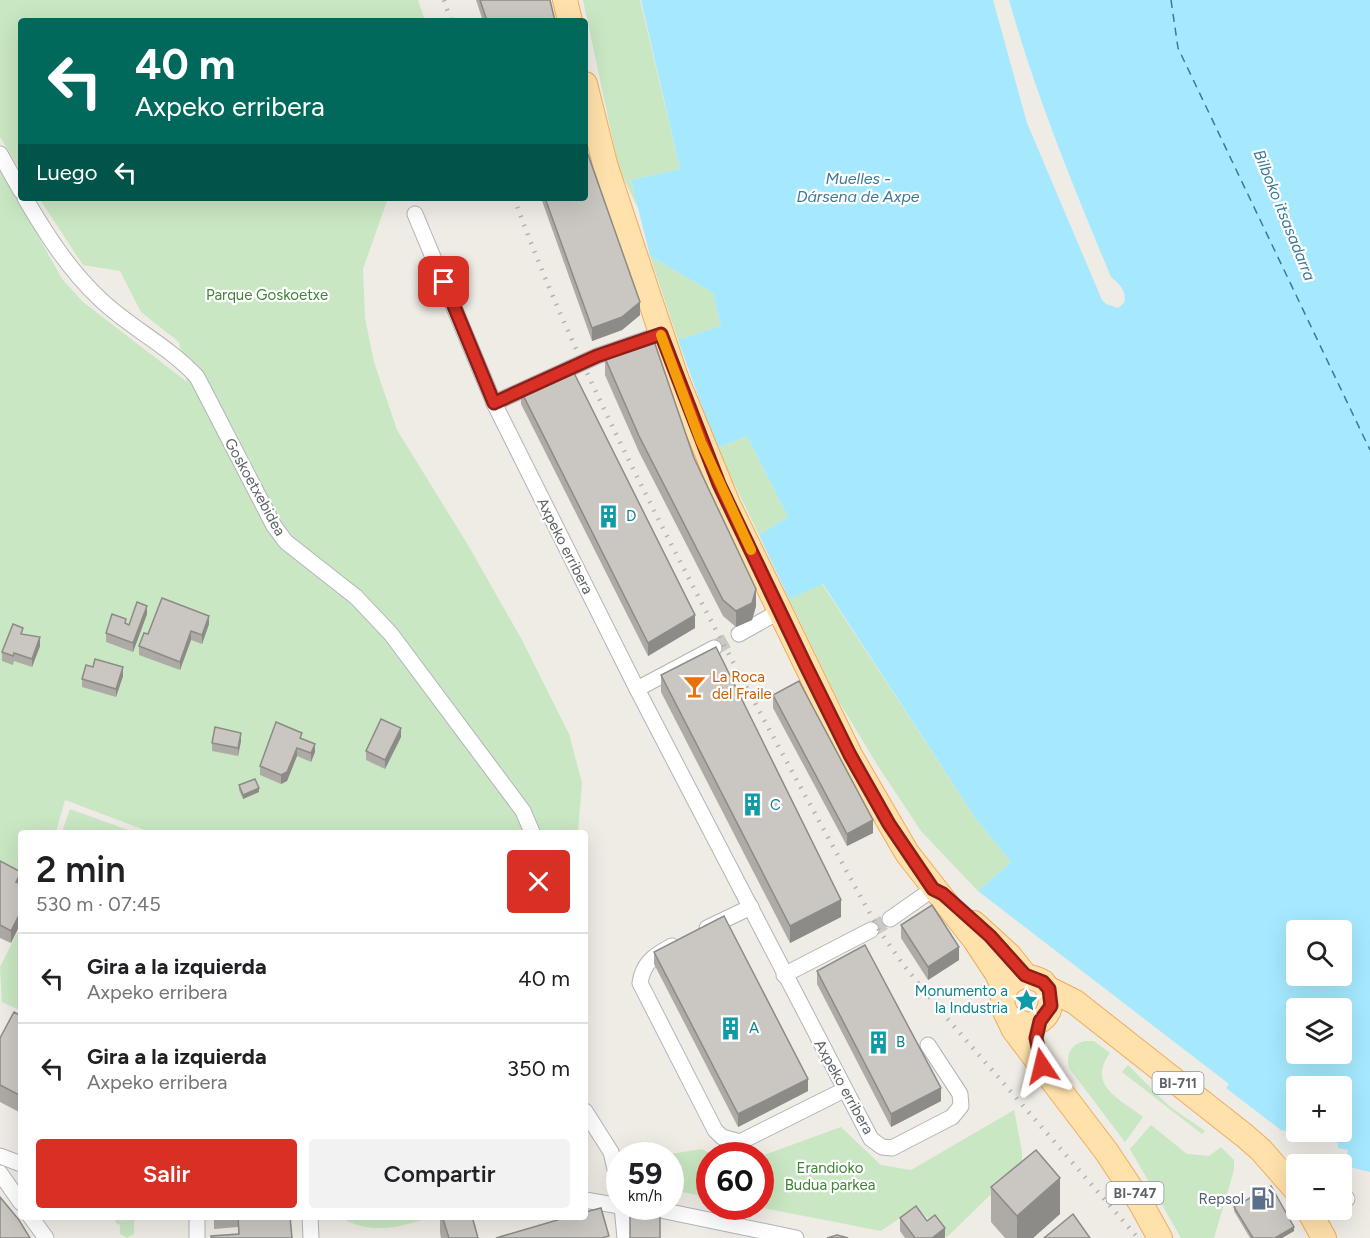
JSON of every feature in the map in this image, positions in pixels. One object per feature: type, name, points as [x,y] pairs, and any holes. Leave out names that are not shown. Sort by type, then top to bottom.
[{"type":"main road","points":[[565,0],[569,18]]},
{"type":"main road","name":"BI-711","points":[[588,96],[605,164],[661,334],[701,442],[850,755],[907,853],[975,940],[998,975],[1004,991],[1002,1005],[1008,1017],[1020,1024],[1070,1013],[1095,1027],[1254,1153],[1286,1188]]},
{"type":"main road","name":"BI-711","points":[[933,889],[943,894],[990,936],[1025,975],[1043,982],[1049,989],[1075,1002],[1253,1143],[1286,1174]]},
{"type":"main road","points":[[1004,991],[1012,980],[1025,975]]},
{"type":"main road","points":[[1044,1018],[1051,998],[1049,989]]},
{"type":"main road","name":"BI-747","points":[[1008,1017],[1014,1030],[1106,1151],[1140,1202],[1160,1238]]},
{"type":"main road","name":"BI-747","points":[[1042,1066],[1036,1038],[1044,1018]]},
{"type":"street","points":[[0,154],[18,185]]},
{"type":"street","name":"Goskoetxebidea","points":[[27,201],[47,236],[100,299],[179,357],[197,377],[274,526],[286,542],[356,597],[391,634],[523,811],[531,830]]},
{"type":"street","name":"Axpeko erribera","points":[[415,214],[494,403],[637,689],[844,1090],[871,1138],[882,1147],[892,1148],[952,1117],[958,1111],[962,1101],[928,1045]]},
{"type":"street","points":[[494,403],[597,356],[661,334]]},
{"type":"street","points":[[739,634],[780,611]]},
{"type":"street","points":[[637,689],[714,648]]},
{"type":"street","points":[[890,919],[933,889]]},
{"type":"street","points":[[751,907],[693,935],[650,960],[644,967],[640,983],[715,1130],[722,1137],[740,1142],[844,1090]]},
{"type":"street","points":[[784,975],[870,930]]},
{"type":"street","points":[[588,1116],[606,1144]]},
{"type":"street","points":[[0,1156],[18,1163]]},
{"type":"street","points":[[0,1172],[18,1171]]},
{"type":"street","points":[[0,1172],[18,1199]]},
{"type":"street","points":[[588,1200],[606,1204]]},
{"type":"street","points":[[684,1215],[796,1238]]},
{"type":"street","points":[[33,1220],[46,1238]]},
{"type":"street","points":[[197,1220],[197,1238]]},
{"type":"street","points":[[310,1220],[311,1238]]},
{"type":"street","points":[[622,1220],[624,1238]]},
{"type":"green space","points":[[0,0],[418,0],[424,18],[18,18],[18,167],[0,137]]},
{"type":"green space","points":[[583,0],[640,0],[680,169],[631,180],[640,212],[619,169]]},
{"type":"green space","name":"Parque Goskoetxe","points":[[0,168],[62,279],[83,302],[187,382],[179,342],[141,312],[120,271],[83,265],[41,201],[387,201],[363,269],[365,318],[374,362],[397,430],[468,545],[522,640],[569,734],[582,783],[578,830],[145,830],[65,800],[57,830],[18,830],[18,870],[0,861]]},
{"type":"green space","points":[[650,256],[713,293],[721,326],[678,340]]},
{"type":"green space","points":[[747,436],[788,517],[759,535],[717,448]]},
{"type":"green space","points":[[822,584],[976,819],[1011,862],[978,891],[921,831],[838,700],[789,599]]},
{"type":"green space","points":[[70,809],[128,830],[63,830]]},
{"type":"green space","points":[[18,931],[18,1010],[2,1002],[0,967]]},
{"type":"green space","points":[[1085,1041],[1094,1041],[1110,1053],[1102,1074],[1104,1083],[1117,1098],[1143,1117],[1125,1142],[1069,1068],[1068,1058],[1071,1050]]},
{"type":"green space","points":[[1128,1065],[1169,1106],[1205,1131],[1202,1134],[1122,1072]]},
{"type":"green space","name":"Erandioko Budua parkea","points":[[1014,1110],[1022,1151],[1022,1164],[947,1237],[916,1207],[881,1231],[774,1210],[774,1151],[841,1127],[881,1165],[911,1170]]},
{"type":"green space","points":[[1151,1125],[1187,1154],[1209,1156],[1221,1147],[1234,1160],[1234,1170],[1214,1238],[1181,1238],[1130,1149]]},
{"type":"green space","points":[[696,1150],[696,1195],[684,1192],[684,1152]]},
{"type":"green space","points":[[115,1220],[136,1220],[134,1234],[127,1238],[120,1234],[120,1225]]},
{"type":"green space","points":[[346,1220],[420,1220],[385,1228],[351,1223]]},
{"type":"water","points":[[641,0],[993,0],[1027,123],[1102,300],[1118,308],[1124,303],[1124,292],[1111,277],[1069,175],[1031,71],[1009,0],[1370,0],[1370,1172],[1352,1168],[1352,1154],[1347,1154],[1348,1150],[1338,1148],[1338,1143],[1334,1142],[1352,1142],[1352,1076],[1286,1076],[1286,1131],[1281,1130],[1226,1088],[1229,1084],[978,891],[1011,862],[976,819],[823,584],[789,599],[759,535],[788,517],[747,436],[717,448],[678,340],[721,326],[713,293],[650,256],[631,180],[680,169]]},
{"type":"building","points":[[480,0],[550,0],[554,18],[486,18]]},
{"type":"building","points":[[588,155],[640,302],[622,317],[592,328],[546,201],[588,201]]},
{"type":"building","points":[[654,341],[694,458],[756,589],[752,603],[736,611],[723,600],[639,436],[605,358]]},
{"type":"building","name":"D","points":[[572,369],[695,615],[648,643],[521,391]]},
{"type":"building","points":[[162,598],[209,616],[202,635],[191,631],[180,662],[139,646],[144,633],[148,634]]},
{"type":"building","points":[[137,602],[147,606],[133,643],[106,633],[112,614],[126,619],[125,623],[129,625]]},
{"type":"building","points":[[13,624],[23,628],[21,634],[40,637],[32,659],[2,652]]},
{"type":"building","name":"C","points":[[716,647],[841,900],[790,926],[661,675]]},
{"type":"building","points":[[95,659],[123,667],[116,689],[82,679],[86,665],[93,667]]},
{"type":"building","points":[[799,681],[873,820],[847,834],[773,695]]},
{"type":"building","points":[[381,719],[401,728],[385,760],[366,751]]},
{"type":"building","points":[[276,722],[302,733],[300,738],[315,744],[311,753],[297,748],[287,772],[281,775],[260,766]]},
{"type":"building","points":[[215,727],[241,733],[238,748],[212,743]]},
{"type":"building","points":[[255,779],[259,788],[243,795],[239,785]]},
{"type":"building","points":[[0,861],[18,870],[16,882],[18,883],[18,917],[11,931],[0,925]]},
{"type":"building","points":[[932,905],[959,947],[928,967],[901,925]]},
{"type":"building","name":"A","points":[[724,916],[808,1079],[738,1114],[654,952]]},
{"type":"building","name":"B","points":[[865,945],[941,1088],[891,1114],[817,971]]},
{"type":"building","points":[[14,1012],[18,1014],[18,1094],[0,1085],[0,1038]]},
{"type":"building","points":[[1036,1150],[1060,1178],[1017,1216],[991,1187]]},
{"type":"building","points":[[1271,1186],[1286,1213],[1286,1220],[1290,1220],[1294,1227],[1275,1238],[1253,1238],[1234,1207]]},
{"type":"building","points":[[0,1197],[30,1238],[0,1238]]},
{"type":"building","points":[[916,1206],[927,1221],[935,1215],[945,1228],[932,1238],[915,1238],[900,1218]]},
{"type":"building","points":[[601,1208],[609,1236],[602,1238],[496,1238],[557,1220],[588,1220],[588,1211]]},
{"type":"building","points":[[1073,1214],[1090,1238],[1044,1238]]},
{"type":"building","points":[[238,1220],[290,1220],[292,1238],[211,1238],[211,1236],[239,1234]]},
{"type":"building","points":[[443,1220],[473,1220],[478,1238],[449,1238]]},
{"type":"building","points":[[630,1220],[660,1220],[660,1238],[630,1238]]},
{"type":"building","points":[[837,1235],[848,1238],[827,1238]]},
{"type":"ferry route","points":[[1171,0],[1178,48],[1370,450]]},
{"type":"tunnel","points":[[714,648],[739,634]]},
{"type":"tunnel","points":[[871,930],[890,919]]},
{"type":"railway","points":[[444,0],[450,18]]},
{"type":"railway","points":[[515,201],[567,329],[649,500],[695,591],[879,930],[939,1009],[1138,1238]]},
{"type":"slow traffic","points":[[661,335],[701,442],[751,550]]},
{"type":"place","name":"D","points":[[608,516]]},
{"type":"place","name":"La Roca del Fraile","points":[[694,686]]},
{"type":"place","name":"C","points":[[752,805]]},
{"type":"place","name":"Monumento a la Industria","points":[[1026,1000]]},
{"type":"place","name":"A","points":[[731,1028]]},
{"type":"place","name":"B","points":[[878,1042]]},
{"type":"place","name":"Repsol","points":[[1262,1199]]},
{"type":"route","points":[[444,282],[494,403],[597,356],[661,334],[701,442],[728,504],[850,755],[889,824],[933,889],[943,894],[990,936],[1025,975],[1035,977],[1049,989],[1051,1006],[1040,1021],[1036,1038],[1042,1066]]},
{"type":"water label","name":"Muelles - Dársena de Axpe","points":[[858,187]]},
{"type":"water label","name":"Bilboko itsasadarra","points":[[1285,215]]}]
